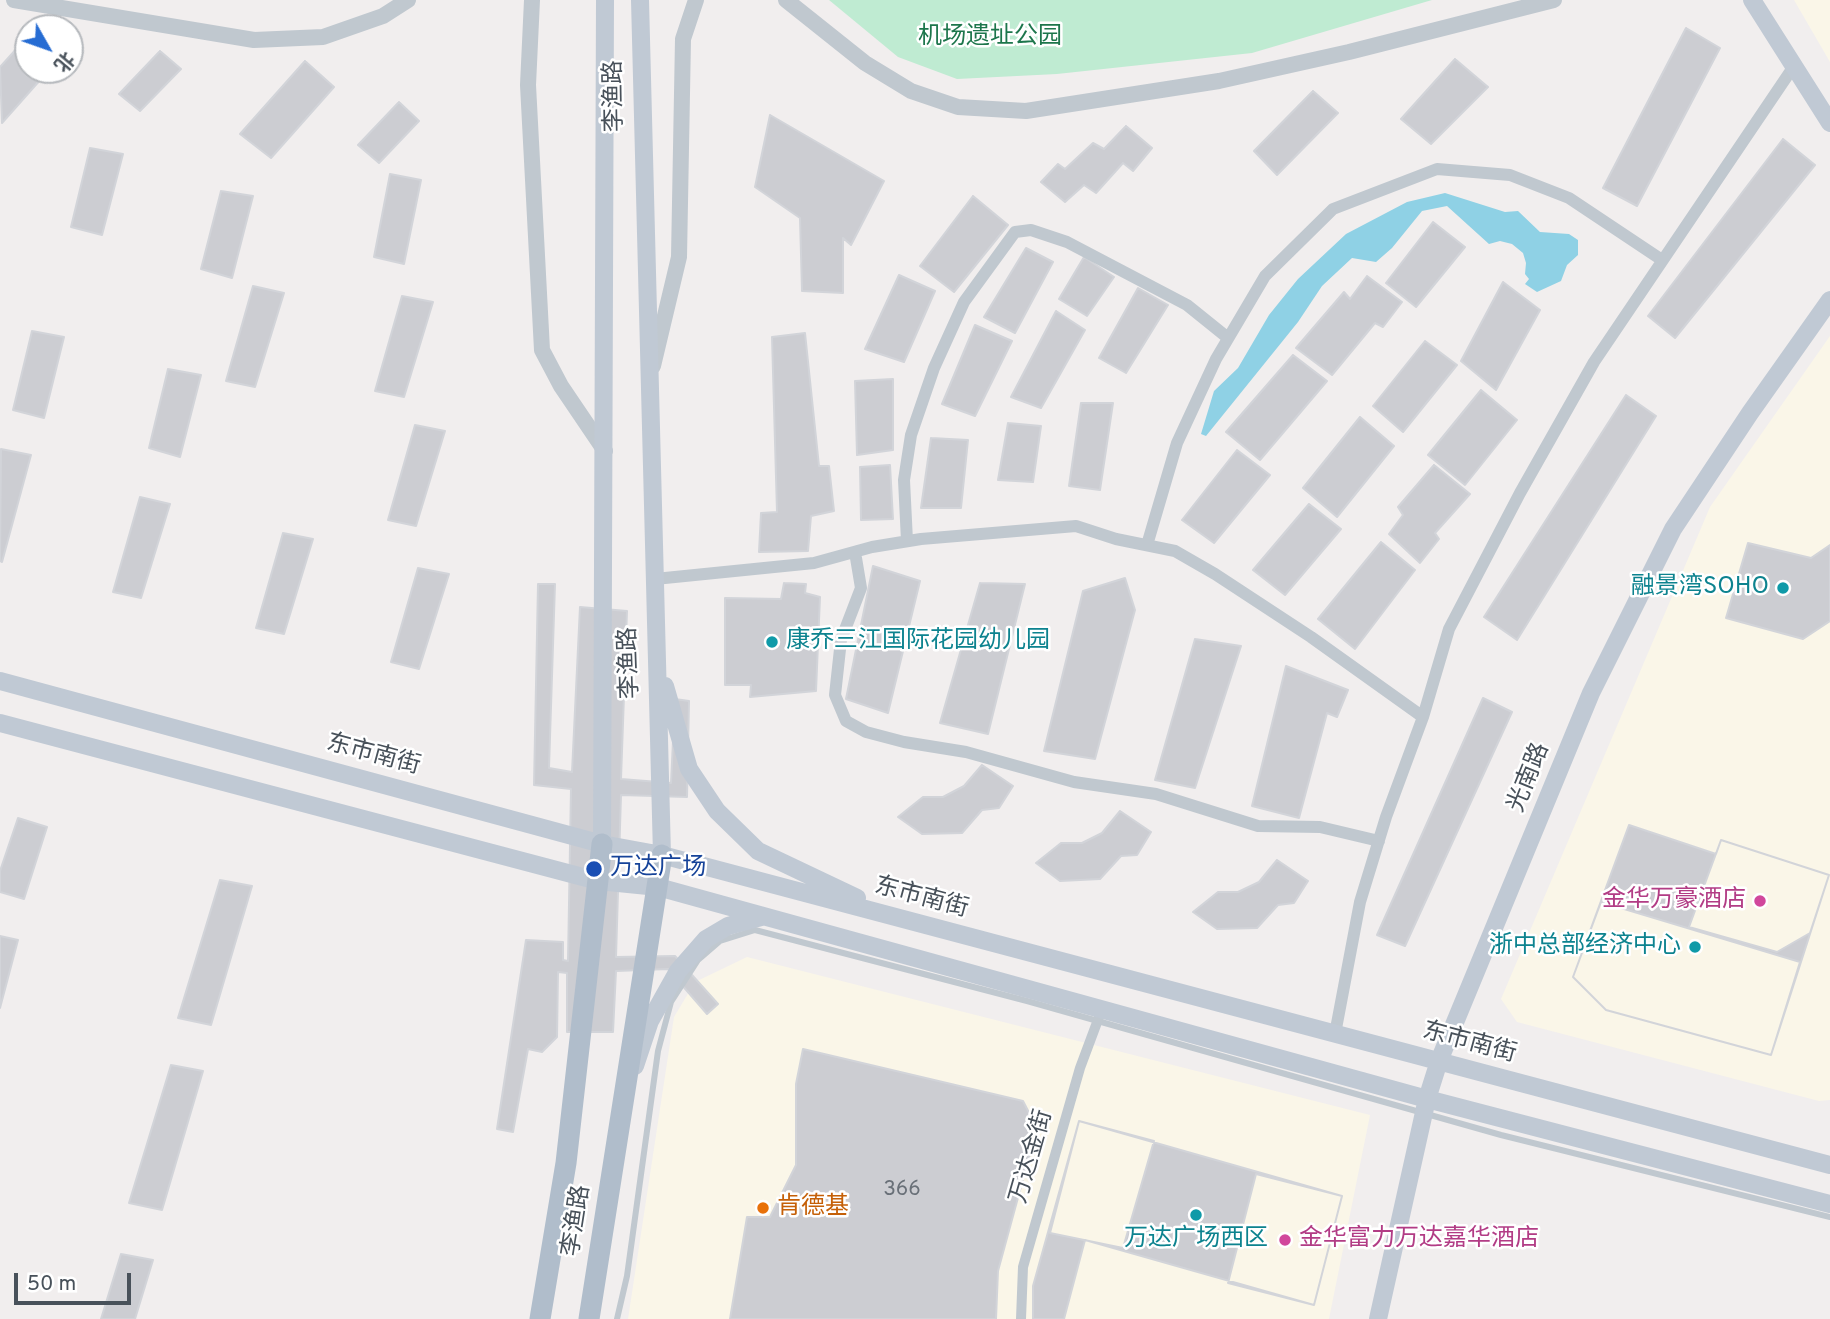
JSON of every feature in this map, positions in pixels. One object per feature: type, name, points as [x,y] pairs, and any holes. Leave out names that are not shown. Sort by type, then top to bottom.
[{"type":"main road","name":"李渔路","points":[[540,1319],[566,1163],[602,844],[607,100],[605,0]]},
{"type":"main road","name":"李渔路","points":[[589,1319],[662,855],[640,0]]},
{"type":"main road","points":[[1752,0],[1830,123]]},
{"type":"main road","name":"光南路","points":[[1378,1319],[1426,1106],[1439,1061],[1591,692],[1673,529],[1830,300]]},
{"type":"main road","points":[[657,652],[689,769],[717,811],[758,850],[810,878],[912,922]]},
{"type":"main road","name":"东市南街","points":[[0,681],[602,844],[662,855],[1830,1165]]},
{"type":"main road","points":[[0,723],[598,881],[658,887],[1099,1015],[1426,1106],[1830,1204]]},
{"type":"main road","points":[[624,1099],[650,1021],[678,971],[706,939],[728,926],[764,917]]},
{"type":"street","points":[[14,0],[254,40],[323,37],[383,16],[408,0]]},
{"type":"street","points":[[532,0],[528,85],[542,350],[561,386],[605,452]]},
{"type":"street","points":[[649,382],[680,257],[683,39],[696,0]]},
{"type":"street","points":[[786,0],[865,63],[911,91],[958,107],[1026,111],[1219,81],[1349,52],[1554,0]]},
{"type":"street","points":[[1335,1034],[1360,902],[1423,717],[1449,629],[1520,493],[1594,362],[1794,66]]},
{"type":"street","points":[[1147,545],[1177,443],[1228,338],[1265,276],[1333,208],[1437,169],[1510,176],[1569,198],[1662,260]]},
{"type":"street","points":[[907,541],[904,480],[911,435],[934,368],[964,302],[1016,232],[1031,230],[1067,242],[1187,305],[1228,338]]},
{"type":"street","points":[[655,579],[814,564],[907,541],[995,530],[1076,526],[1175,551],[1215,574],[1423,717]]},
{"type":"street","points":[[855,552],[861,588],[841,640],[835,695],[846,720],[866,732],[904,742],[966,751],[1074,782],[1156,794],[1258,826],[1320,827],[1379,841]]},
{"type":"street","name":"万达金街","points":[[1021,1319],[1023,1267],[1080,1068],[1099,1015]]},
{"type":"lane","points":[[617,1319],[627,1276],[658,1051],[664,1026],[671,1002],[698,960],[720,941],[755,930],[1099,1015]]},
{"type":"lane","points":[[1426,1106],[1830,1217]]},
{"type":"shaded area","points":[[1794,0],[1830,0],[1830,62]]},
{"type":"shaded area","points":[[1830,336],[1830,1100],[1819,1101],[1517,1022],[1501,999],[1710,507]]},
{"type":"shaded area","points":[[747,957],[1370,1115],[1329,1319],[628,1319],[674,1017],[695,982]]},
{"type":"green space","name":"机场遗址公园","points":[[829,0],[1432,0],[1252,53],[1057,74],[957,79],[898,57]]},
{"type":"water","points":[[1445,193],[1505,212],[1518,211],[1540,232],[1569,234],[1578,240],[1578,255],[1567,265],[1561,281],[1537,292],[1525,284],[1529,279],[1525,274],[1523,253],[1512,244],[1500,241],[1489,244],[1447,206],[1422,211],[1392,248],[1376,262],[1352,258],[1322,286],[1298,322],[1206,436],[1201,434],[1214,391],[1238,368],[1269,315],[1298,279],[1346,234],[1407,202]]},
{"type":"building","points":[[1686,28],[1720,48],[1637,206],[1603,188]]},
{"type":"building","points":[[160,51],[181,69],[140,111],[119,94]]},
{"type":"building","points":[[14,52],[14,84],[37,84],[2,123],[0,67]]},
{"type":"building","points":[[1455,59],[1488,87],[1431,144],[1401,119]]},
{"type":"building","points":[[305,61],[334,87],[271,158],[240,134]]},
{"type":"building","points":[[1313,91],[1338,113],[1277,175],[1254,151]]},
{"type":"building","points":[[399,102],[419,121],[379,163],[358,145]]},
{"type":"building","points":[[770,115],[884,181],[851,245],[843,238],[843,293],[802,291],[800,218],[755,187]]},
{"type":"building","points":[[1126,126],[1152,148],[1133,171],[1123,163],[1096,193],[1084,185],[1065,202],[1041,182],[1058,164],[1065,169],[1093,143],[1104,149]]},
{"type":"building","points":[[1783,139],[1815,165],[1675,338],[1648,316]]},
{"type":"building","points":[[90,148],[123,154],[102,235],[71,227]]},
{"type":"building","points":[[390,174],[421,180],[404,264],[374,257]]},
{"type":"building","points":[[221,191],[253,196],[232,278],[201,269]]},
{"type":"building","points":[[973,196],[1008,225],[954,292],[920,266]]},
{"type":"building","points":[[1433,222],[1465,247],[1416,307],[1386,283]]},
{"type":"building","points":[[1026,248],[1053,262],[1015,333],[984,317]]},
{"type":"building","points":[[1084,257],[1114,277],[1087,316],[1059,299]]},
{"type":"building","points":[[899,275],[935,291],[904,362],[865,349]]},
{"type":"building","points":[[1367,276],[1402,302],[1383,327],[1375,323],[1332,375],[1296,348],[1344,292],[1350,299]]},
{"type":"building","points":[[1503,282],[1540,310],[1496,390],[1461,361]]},
{"type":"building","points":[[253,286],[284,293],[255,387],[226,381]]},
{"type":"building","points":[[1138,288],[1168,305],[1126,373],[1099,358]]},
{"type":"building","points":[[402,296],[433,302],[404,397],[375,391]]},
{"type":"building","points":[[1056,311],[1085,330],[1041,408],[1011,397]]},
{"type":"building","points":[[975,325],[1012,341],[975,416],[942,404]]},
{"type":"building","points":[[32,331],[64,337],[44,418],[13,410]]},
{"type":"building","points":[[805,333],[819,466],[829,466],[834,511],[811,516],[808,551],[759,552],[761,513],[777,512],[772,337]]},
{"type":"building","points":[[1425,341],[1457,365],[1403,432],[1373,406]]},
{"type":"building","points":[[1293,355],[1327,381],[1260,460],[1226,432]]},
{"type":"building","points":[[168,369],[201,375],[180,457],[149,448]]},
{"type":"building","points":[[893,379],[893,450],[857,455],[855,381]]},
{"type":"building","points":[[1481,390],[1517,420],[1465,485],[1428,455]]},
{"type":"building","points":[[1626,395],[1656,416],[1517,640],[1484,617]]},
{"type":"building","points":[[1081,403],[1113,403],[1100,490],[1069,486]]},
{"type":"building","points":[[1360,417],[1394,446],[1337,517],[1303,488]]},
{"type":"building","points":[[1008,423],[1041,426],[1033,482],[998,480]]},
{"type":"building","points":[[415,425],[445,431],[416,526],[388,520]]},
{"type":"building","points":[[931,438],[968,440],[961,508],[921,508]]},
{"type":"building","points":[[1,449],[31,455],[2,562],[0,561]]},
{"type":"building","points":[[1237,450],[1270,475],[1214,543],[1182,520]]},
{"type":"building","points":[[890,465],[893,519],[861,520],[860,467]]},
{"type":"building","points":[[1434,465],[1470,494],[1435,533],[1439,539],[1420,563],[1389,534],[1403,515],[1398,507]]},
{"type":"building","points":[[140,497],[170,504],[141,598],[113,592]]},
{"type":"building","points":[[1309,504],[1341,529],[1285,595],[1253,570]]},
{"type":"building","points":[[283,533],[313,539],[284,634],[256,628]]},
{"type":"building","points":[[1381,542],[1415,570],[1355,649],[1318,619]]},
{"type":"building","name":"融景湾SOHO","points":[[1748,543],[1811,558],[1830,545],[1830,621],[1803,639],[1726,618]]},
{"type":"building","points":[[873,566],[920,581],[888,713],[846,699]]},
{"type":"building","points":[[418,568],[449,574],[419,669],[391,662]]},
{"type":"building","points":[[1125,578],[1135,610],[1095,759],[1044,751],[1083,591]]},
{"type":"building","name":"康乔三江国际花园幼儿园","points":[[784,583],[806,584],[805,593],[820,597],[816,691],[750,697],[751,685],[725,685],[725,598],[781,599]]},
{"type":"building","points":[[980,583],[1025,584],[988,734],[940,723]]},
{"type":"building","name":"万达广场","points":[[538,584],[555,584],[549,768],[572,772],[580,607],[627,611],[621,779],[671,783],[675,699],[689,701],[687,797],[621,795],[616,957],[675,956],[718,1004],[707,1014],[668,969],[616,971],[613,1032],[567,1032],[567,973],[558,972],[557,1037],[542,1052],[528,1049],[513,1132],[497,1129],[526,940],[563,942],[563,960],[568,961],[571,789],[534,785]]},
{"type":"building","points":[[1195,639],[1241,646],[1195,788],[1155,780]]},
{"type":"building","points":[[1286,666],[1348,690],[1337,717],[1327,713],[1299,818],[1252,806]]},
{"type":"building","points":[[1483,698],[1512,712],[1405,946],[1377,935]]},
{"type":"building","points":[[982,765],[1013,786],[999,808],[982,810],[962,833],[922,834],[898,817],[923,797],[943,797],[964,786]]},
{"type":"building","points":[[1120,811],[1151,832],[1137,855],[1121,856],[1100,879],[1060,881],[1036,863],[1061,843],[1082,843],[1102,833]]},
{"type":"building","points":[[18,818],[47,827],[24,899],[0,892],[0,871]]},
{"type":"building","name":"浙中总部经济中心","points":[[1629,825],[1716,854],[1721,840],[1829,875],[1771,1055],[1606,1010],[1573,977]]},
{"type":"building","name":"金华万豪酒店","points":[[1721,840],[1829,875],[1810,933],[1777,952],[1689,927]]},
{"type":"building","points":[[1277,860],[1308,881],[1294,903],[1278,905],[1257,928],[1217,929],[1193,912],[1218,892],[1238,892],[1259,882]]},
{"type":"building","points":[[220,880],[252,886],[211,1025],[178,1018]]},
{"type":"building","points":[[1601,902],[1800,962],[1771,1055],[1606,1010],[1573,977]]},
{"type":"building","points":[[0,936],[18,940],[0,1008]]},
{"type":"building","points":[[803,1049],[1023,1101],[1037,1128],[998,1271],[996,1319],[730,1319],[747,1217],[770,1217],[796,1165],[796,1084]]},
{"type":"building","points":[[171,1065],[203,1071],[162,1210],[129,1203]]},
{"type":"building","name":"万达广场西区","points":[[1079,1121],[1342,1196],[1314,1305],[1085,1240],[1064,1319],[1033,1319],[1033,1286]]},
{"type":"building","points":[[1079,1121],[1154,1141],[1123,1248],[1050,1233]]},
{"type":"building","name":"金华富力万达嘉华酒店","points":[[1256,1174],[1342,1196],[1314,1305],[1228,1283]]},
{"type":"building","points":[[121,1254],[153,1260],[135,1319],[101,1319]]},
{"type":"place","name":"融景湾SOHO","points":[[1783,588]]},
{"type":"place","name":"康乔三江国际花园幼儿园","points":[[772,642]]},
{"type":"place","name":"万达广场","points":[[594,869]]},
{"type":"place","name":"金华万豪酒店","points":[[1760,901]]},
{"type":"place","name":"浙中总部经济中心","points":[[1695,947]]},
{"type":"place","name":"肯德基","points":[[763,1208]]},
{"type":"place","name":"万达广场西区","points":[[1196,1215]]},
{"type":"place","name":"金华富力万达嘉华酒店","points":[[1285,1240]]}]
